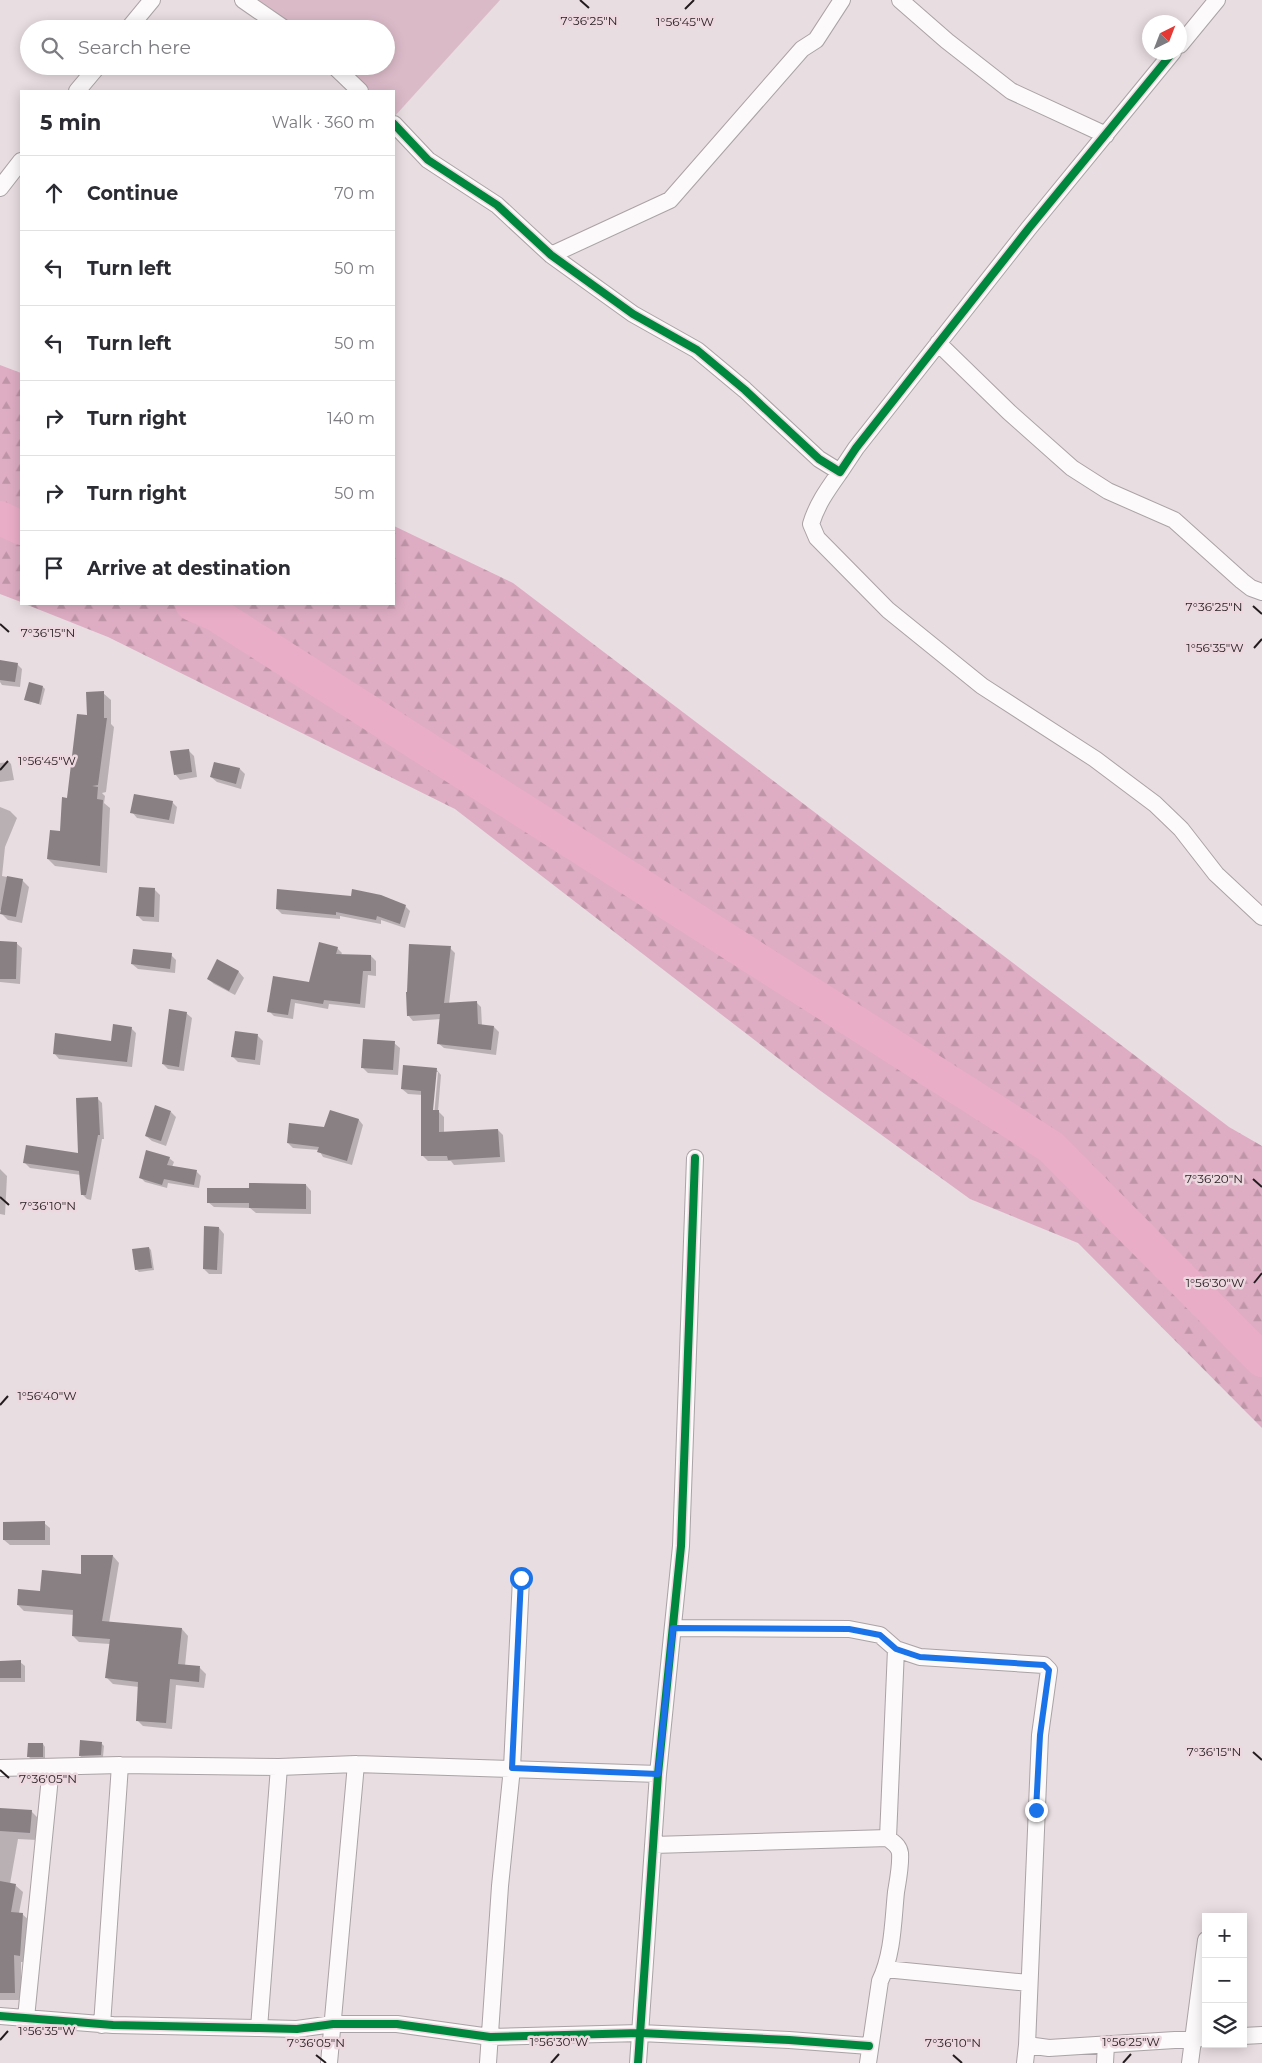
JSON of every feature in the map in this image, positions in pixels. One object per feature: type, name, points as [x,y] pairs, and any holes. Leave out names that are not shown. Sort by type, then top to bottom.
[{"type":"street","points":[[135,20],[152,0]]},
{"type":"street","points":[[243,0],[272,20]]},
{"type":"street","points":[[551,255],[670,200],[802,49],[816,40],[842,0]]},
{"type":"street","points":[[900,0],[946,41],[1011,91],[1106,135]]},
{"type":"street","points":[[1187,36],[1217,0]]},
{"type":"street","points":[[1167,60],[1028,228],[856,448],[819,502],[811,524],[817,538],[888,610],[982,686],[1095,759],[1155,804],[1181,829],[1216,874],[1259,912]]},
{"type":"street","points":[[78,90],[90,75]]},
{"type":"street","points":[[343,75],[359,90]]},
{"type":"street","points":[[395,125],[428,160],[497,206],[551,255],[632,314],[697,350],[745,390],[819,460],[840,472]]},
{"type":"street","points":[[0,188],[20,162]]},
{"type":"street","points":[[938,343],[1009,412],[1072,468],[1108,491],[1174,520],[1242,581],[1251,588],[1262,592]]},
{"type":"street","points":[[638,2063],[658,1774],[681,1546],[695,1158]]},
{"type":"street","points":[[488,2063],[500,1886],[512,1768],[521,1578]]},
{"type":"street","points":[[673,1628],[849,1629],[880,1635],[896,1649],[920,1657],[1044,1665],[1049,1670],[1040,1735],[1025,2063]]},
{"type":"street","points":[[888,1838],[896,1649]]},
{"type":"street","points":[[0,1768],[120,1765],[279,1767],[356,1764],[658,1774]]},
{"type":"street","points":[[329,2063],[356,1764]]},
{"type":"street","points":[[102,2025],[120,1765]]},
{"type":"street","points":[[26,2018],[51,1767]]},
{"type":"street","points":[[259,2028],[279,1767]]},
{"type":"street","points":[[653,1845],[888,1838],[897,1845],[900,1852],[891,1936],[885,1969],[880,1981],[868,2063]]},
{"type":"street","points":[[1190,2063],[1199,2038],[1205,1958]]},
{"type":"street","points":[[885,1969],[1029,1983]]},
{"type":"street","points":[[0,2016],[102,2025],[297,2029],[333,2024],[396,2024],[490,2037],[640,2033],[869,2046]]},
{"type":"street","points":[[1247,2036],[1262,2035]]},
{"type":"street","points":[[1027,2046],[1049,2048],[1199,2038]]},
{"type":"street","points":[[1105,2063],[1106,2044]]},
{"type":"green space","points":[[0,365],[20,373],[20,602],[0,594]]},
{"type":"green space","points":[[395,526],[513,583],[1229,1127],[1262,1146],[1262,1428],[1078,1243],[970,1199],[818,1089],[455,809],[108,637],[28,605],[395,605]]},
{"type":"shaded area","points":[[243,0],[500,0],[395,116],[395,90],[354,90],[335,75],[395,75],[395,20],[267,20]]},
{"type":"building","points":[[0,660],[18,663],[15,682],[0,680]]},
{"type":"building","points":[[29,682],[43,686],[39,704],[24,700]]},
{"type":"building","points":[[104,691],[104,718],[107,718],[98,785],[92,786],[98,787],[97,799],[103,800],[100,866],[47,859],[50,830],[60,831],[62,797],[67,798],[77,714],[87,715],[86,692]]},
{"type":"building","points":[[189,749],[192,772],[174,775],[170,751]]},
{"type":"building","points":[[214,762],[240,768],[236,784],[210,777]]},
{"type":"building","points":[[134,794],[173,801],[169,820],[130,813]]},
{"type":"building","points":[[7,876],[23,879],[16,917],[0,914]]},
{"type":"building","points":[[139,887],[155,888],[154,917],[136,916]]},
{"type":"building","points":[[277,889],[351,896],[352,889],[381,895],[406,905],[400,924],[377,916],[376,920],[336,912],[336,915],[276,909]]},
{"type":"building","points":[[0,941],[17,942],[16,979],[0,979]]},
{"type":"building","points":[[319,942],[338,947],[336,954],[371,955],[371,971],[363,971],[360,1004],[324,1000],[323,1004],[291,999],[288,1015],[267,1012],[273,976],[309,982]]},
{"type":"building","points":[[409,944],[451,946],[444,1003],[477,1001],[478,1024],[494,1026],[491,1050],[437,1044],[440,1014],[407,1016],[406,992]]},
{"type":"building","points":[[133,949],[172,953],[170,969],[131,964]]},
{"type":"building","points":[[217,959],[239,971],[229,991],[207,979]]},
{"type":"building","points":[[169,1009],[187,1012],[179,1067],[162,1064]]},
{"type":"building","points":[[113,1024],[132,1027],[127,1062],[53,1054],[55,1033],[111,1041]]},
{"type":"building","points":[[235,1031],[258,1034],[255,1060],[231,1057]]},
{"type":"building","points":[[363,1039],[395,1041],[393,1070],[361,1068]]},
{"type":"building","points":[[403,1065],[437,1068],[433,1110],[439,1110],[439,1132],[498,1129],[500,1157],[448,1160],[447,1156],[421,1156],[421,1091],[401,1089]]},
{"type":"building","points":[[98,1097],[100,1135],[98,1135],[86,1195],[81,1195],[79,1171],[23,1163],[26,1145],[78,1153],[76,1098]]},
{"type":"building","points":[[155,1105],[171,1111],[161,1141],[145,1136]]},
{"type":"building","points":[[330,1110],[359,1119],[347,1161],[317,1152],[319,1147],[287,1143],[289,1123],[324,1127]]},
{"type":"building","points":[[146,1150],[170,1157],[167,1165],[197,1170],[194,1185],[164,1179],[162,1185],[139,1178]]},
{"type":"building","points":[[249,1183],[306,1184],[306,1209],[249,1208],[249,1203],[207,1203],[207,1188],[249,1188]]},
{"type":"building","points":[[204,1226],[219,1227],[217,1270],[203,1269]]},
{"type":"building","points":[[149,1247],[152,1268],[135,1270],[132,1249]]},
{"type":"building","points":[[45,1521],[45,1540],[3,1540],[3,1522]]},
{"type":"building","points":[[81,1555],[113,1555],[102,1621],[182,1628],[178,1664],[200,1666],[199,1682],[170,1679],[166,1723],[136,1721],[138,1682],[105,1678],[110,1639],[72,1636],[73,1610],[17,1605],[18,1589],[40,1591],[42,1570],[81,1574]]},
{"type":"building","points":[[21,1660],[21,1678],[0,1678],[0,1661]]},
{"type":"building","points":[[80,1740],[102,1742],[101,1755],[79,1756]]},
{"type":"building","points":[[28,1743],[43,1743],[43,1757],[27,1757]]},
{"type":"building","points":[[0,1808],[32,1810],[30,1833],[0,1831]]},
{"type":"building","points":[[0,1881],[16,1884],[11,1912],[23,1913],[20,1956],[14,1955],[15,1993],[0,1993]]},
{"type":"waterway","points":[[0,518],[20,528]]},
{"type":"waterway","points":[[194,605],[215,614],[1051,1147],[1262,1360]]},
{"type":"cycle path","points":[[395,125],[428,160],[497,205],[551,255],[633,314],[697,350],[745,390],[819,459],[840,472],[856,448],[1029,228],[1166,60]]},
{"type":"cycle path","points":[[638,2063],[658,1774],[681,1546],[695,1158]]},
{"type":"cycle path","points":[[0,2016],[113,2025],[297,2029],[333,2024],[397,2024],[490,2037],[640,2033],[869,2046]]},
{"type":"route","points":[[521,1578],[512,1768],[658,1774],[673,1628],[849,1629],[880,1635],[896,1649],[920,1657],[1044,1665],[1049,1670],[1040,1735],[1036,1810]]}]
